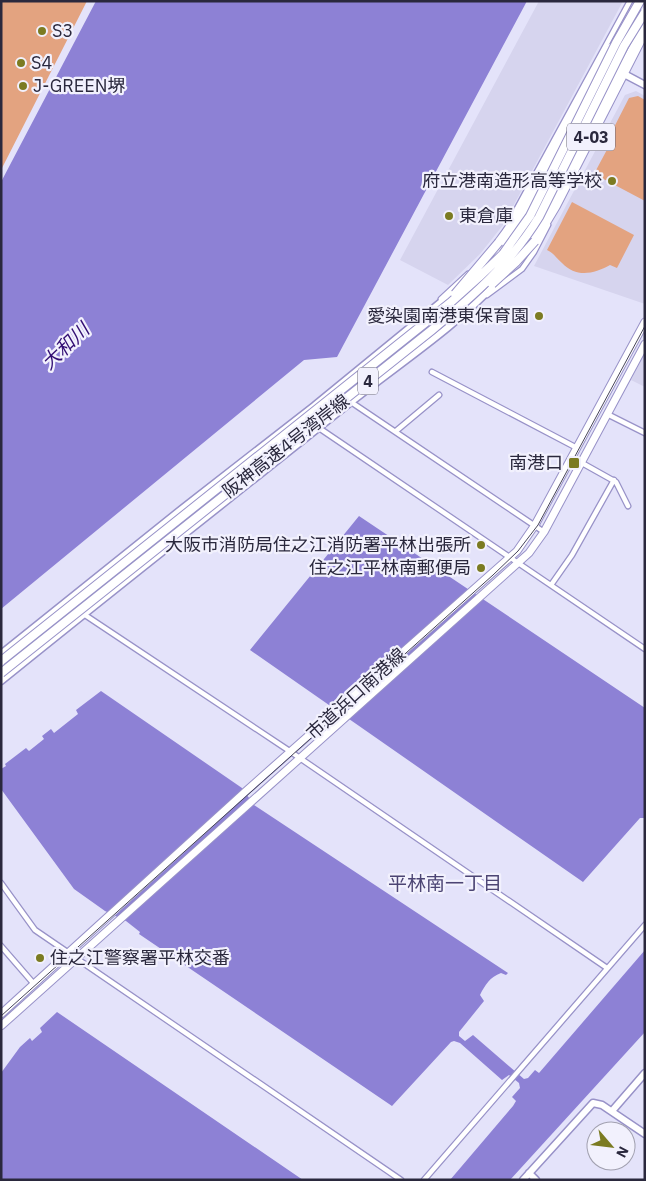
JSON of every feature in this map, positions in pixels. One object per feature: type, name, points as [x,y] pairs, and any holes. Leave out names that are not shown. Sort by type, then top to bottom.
[{"type":"highway","name":"阪神高速4号湾岸線","points":[[1,661],[417,329],[480,277],[503,254],[539,201],[616,43],[640,1]]},
{"type":"highway","name":"阪神高速4号湾岸線","points":[[1,673],[432,330],[489,280],[512,256],[531,230],[551,196],[624,46],[645,12]]},
{"type":"highway","name":"4-03","points":[[432,330],[500,277],[535,241],[556,206],[645,32]]},
{"type":"highway","name":"4-03","points":[[417,329],[461,287],[510,227],[541,176],[610,48]]},
{"type":"main road","name":"市道浜口南港線","points":[[1,1014],[246,791],[524,543],[645,322]]},
{"type":"main road","name":"市道浜口南港線","points":[[1,1026],[518,563],[544,532],[645,344]]},
{"type":"street","points":[[392,343],[471,271],[506,227],[630,1]]},
{"type":"street","points":[[1,654],[392,343],[474,273],[506,240],[534,198],[636,1]]},
{"type":"street","points":[[477,302],[515,261],[538,228],[645,24]]},
{"type":"street","points":[[1,680],[477,302],[522,269],[531,257],[645,40]]},
{"type":"street","points":[[626,75],[645,85]]},
{"type":"street","points":[[432,372],[577,448]]},
{"type":"street","points":[[396,432],[439,395]]},
{"type":"street","points":[[351,402],[544,532]]},
{"type":"street","points":[[312,407],[319,428],[645,649]]},
{"type":"street","points":[[608,414],[645,433]]},
{"type":"street","points":[[582,463],[614,480],[628,506]]},
{"type":"street","points":[[551,586],[572,555],[614,480]]},
{"type":"street","points":[[71,598],[85,614],[607,968]]},
{"type":"street","points":[[1,883],[35,930],[401,1180]]},
{"type":"street","points":[[424,1180],[645,925]]},
{"type":"street","points":[[1,946],[34,984]]},
{"type":"street","points":[[612,1111],[645,1073]]},
{"type":"street","points":[[523,1180],[590,1105],[599,1103],[645,1134]]},
{"type":"street","points":[[529,1173],[536,1180]]},
{"type":"shaded area","name":"J-GREEN堺","points":[[1,1],[87,1],[1,170]]},
{"type":"shaded area","points":[[539,1],[623,1],[503,225],[480,254],[448,285],[400,260]]},
{"type":"shaded area","name":"府立港南造形高等学校","points":[[636,91],[645,96],[645,304],[534,266],[625,95]]},
{"type":"shaded area","points":[[638,96],[645,100],[645,201],[594,174],[610,144],[607,141],[629,98]]},
{"type":"shaded area","points":[[572,202],[634,235],[617,268],[610,265],[598,271],[579,273],[567,268],[547,250]]},
{"type":"shaded area","points":[[645,353],[645,387],[631,380]]},
{"type":"water","name":"大和川","points":[[96,1],[527,1],[337,357],[304,360],[1,609],[1,182]]},
{"type":"water","points":[[359,516],[645,708],[645,818],[640,818],[583,882],[250,650]]},
{"type":"water","points":[[101,691],[242,788],[254,805],[508,973],[506,975],[501,973],[497,975],[486,985],[480,995],[484,1001],[459,1032],[459,1036],[465,1041],[473,1035],[524,1079],[528,1078],[535,1070],[539,1073],[645,950],[645,1032],[510,1180],[450,1180],[513,1106],[516,1101],[512,1097],[520,1088],[519,1083],[509,1075],[502,1080],[460,1043],[454,1041],[392,1106],[139,934],[140,932],[126,921],[105,911],[74,889],[1,789],[1,769],[6,766],[5,764],[26,748],[29,751],[44,739],[42,736],[51,729],[54,733],[78,714],[76,710]]},
{"type":"water","points":[[57,1012],[303,1180],[1,1180],[1,1073],[20,1047],[30,1038],[32,1041],[42,1032],[40,1028]]},
{"type":"tram line","points":[[1,1016],[518,551],[538,525],[645,326]]},
{"type":"place","name":"S3","points":[[42,31]]},
{"type":"place","name":"S4","points":[[21,63]]},
{"type":"place","name":"J-GREEN堺","points":[[23,86]]},
{"type":"place","name":"府立港南造形高等学校","points":[[612,181]]},
{"type":"place","name":"東倉庫","points":[[449,216]]},
{"type":"place","name":"愛染園南港東保育園","points":[[539,316]]},
{"type":"place","name":"南港口","points":[[574,463]]},
{"type":"place","name":"大阪市消防局住之江消防署平林出張所","points":[[481,545]]},
{"type":"place","name":"住之江平林南郵便局","points":[[481,568]]},
{"type":"place","name":"住之江警察署平林交番","points":[[40,958]]},
{"type":"district","name":"平林南一丁目","points":[[445,883]]}]
